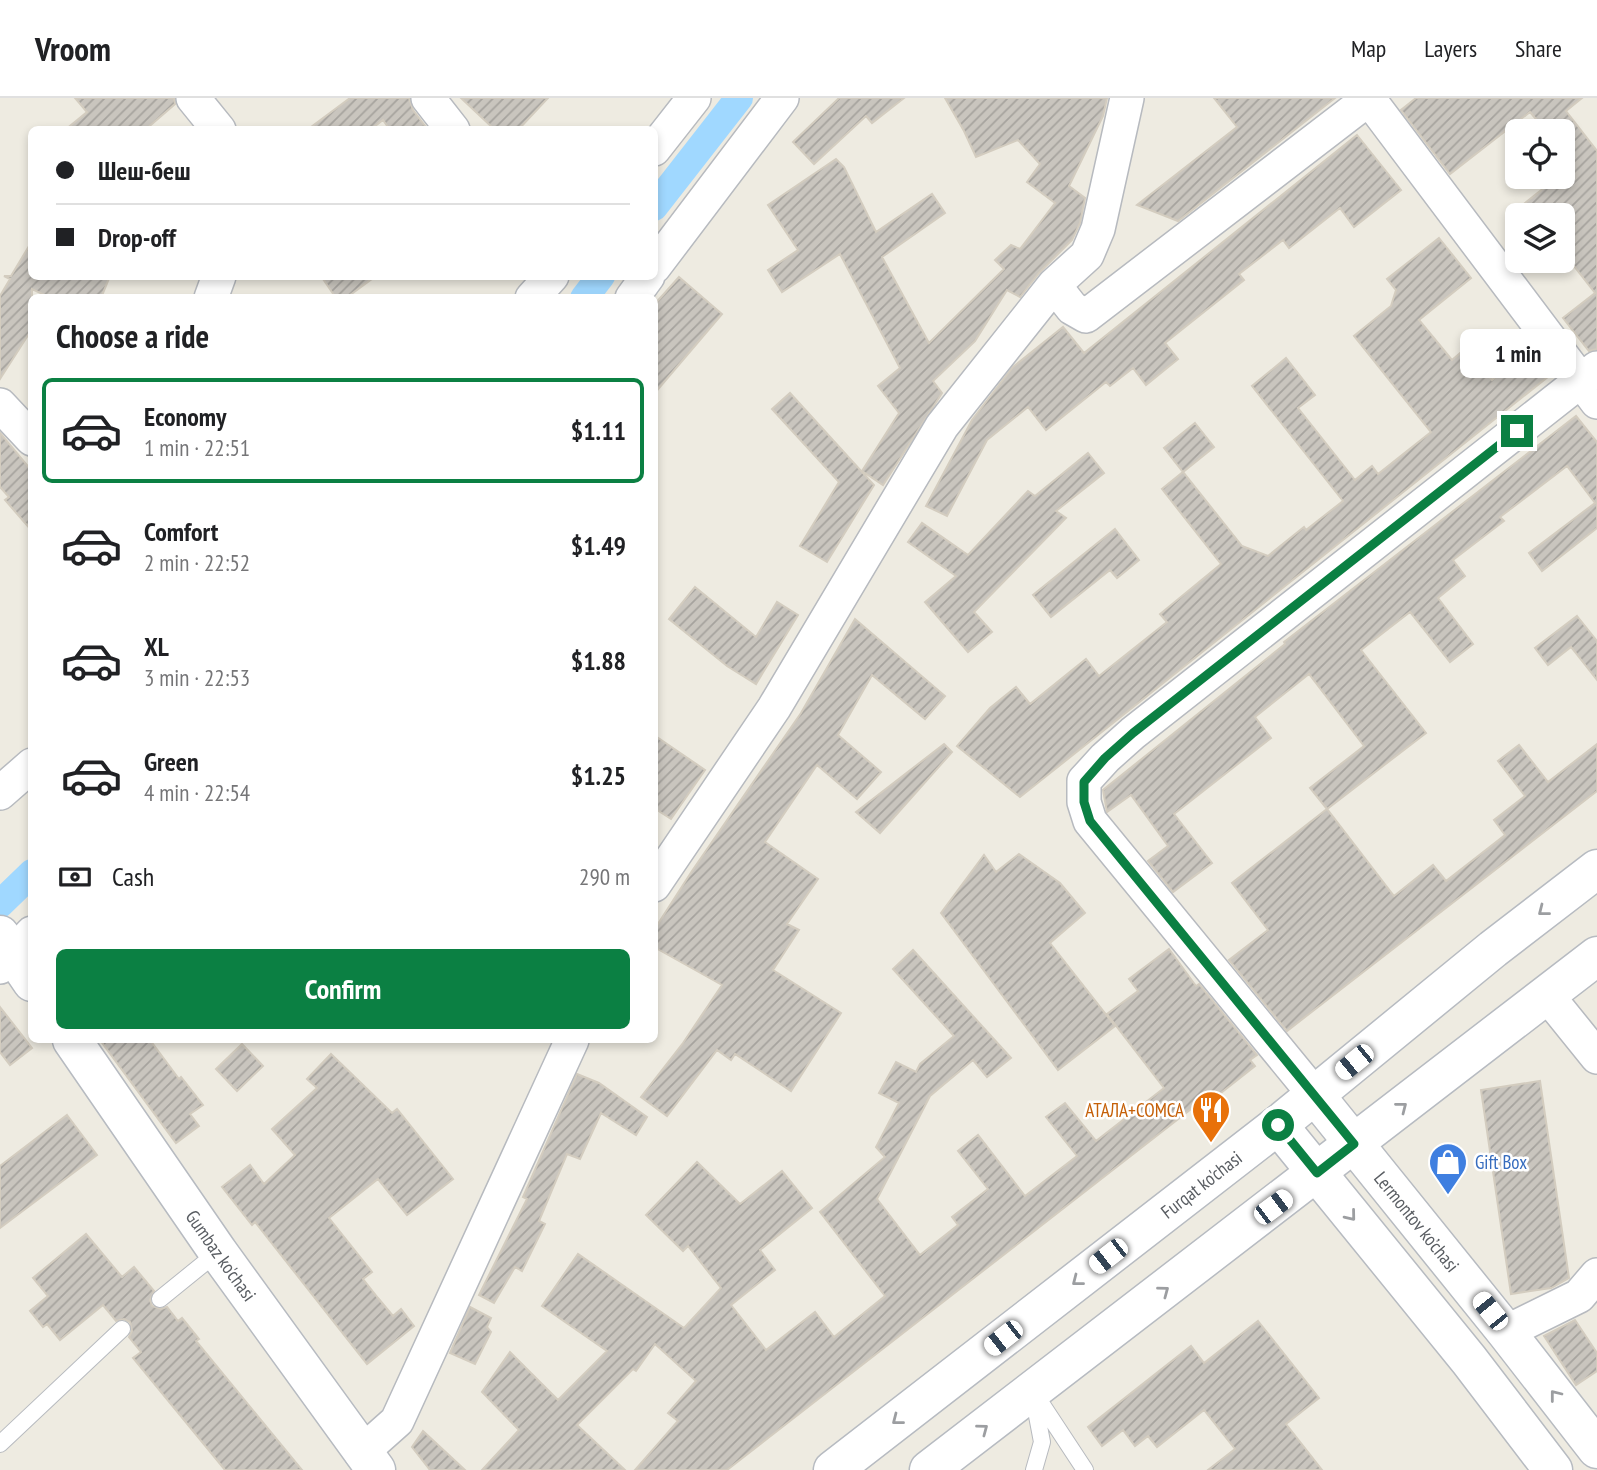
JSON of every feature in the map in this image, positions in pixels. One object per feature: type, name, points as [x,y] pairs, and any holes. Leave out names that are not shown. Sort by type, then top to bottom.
[{"type":"main road","name":"Furqat ko'chasi","points":[[833,1470],[1278,1125],[1493,949],[1597,869]]},
{"type":"main road","points":[[929,1470],[1597,956]]},
{"type":"main road","name":"Gumbaz ko'chasi","points":[[74,1043],[218,1252],[369,1462]]},
{"type":"main road","name":"Lermontov ko’chasi","points":[[1314,1094],[1597,1449]]},
{"type":"main road","points":[[1278,1125],[1469,1360],[1553,1470]]},
{"type":"street","points":[[193,98],[216,126]]},
{"type":"street","points":[[428,98],[450,126]]},
{"type":"street","points":[[658,144],[694,98]]},
{"type":"street","points":[[658,262],[782,98]]},
{"type":"street","points":[[658,879],[774,708],[942,426],[1054,285],[1087,255],[1098,229],[1128,98]]},
{"type":"street","points":[[1054,285],[1072,308],[1086,316],[1370,99],[1592,383],[1133,733],[1105,758],[1084,782],[1084,802],[1090,821],[1314,1094]]},
{"type":"street","points":[[536,294],[548,280]]},
{"type":"street","points":[[0,405],[28,435]]},
{"type":"street","points":[[0,793],[28,768]]},
{"type":"street","points":[[1547,995],[1597,1057]]},
{"type":"street","points":[[369,1462],[397,1421],[571,1043]]},
{"type":"street","points":[[1506,1332],[1579,1296],[1597,1275]]},
{"type":"lane","points":[[160,1298],[218,1252]]},
{"type":"lane","points":[[0,1444],[122,1329]]},
{"type":"lane","points":[[1032,1391],[1042,1442],[1034,1470]]},
{"type":"lane","points":[[1032,1391],[1085,1470]]},
{"type":"building","points":[[75,98],[174,98],[175,104],[150,126],[70,126],[87,112]]},
{"type":"building","points":[[350,98],[409,98],[413,110],[425,126],[387,126],[383,120],[375,126],[312,126]]},
{"type":"building","points":[[461,98],[548,98],[522,126],[491,126]]},
{"type":"building","points":[[839,98],[904,98],[872,123],[866,116],[814,164],[793,142]]},
{"type":"building","points":[[945,98],[1107,98],[1103,116],[1069,186],[1085,198],[1080,223],[1072,240],[1039,273],[1020,297],[1007,290],[975,341],[933,381],[942,393],[883,485],[862,471],[899,413],[878,386],[900,368],[840,254],[782,292],[768,270],[798,250],[768,205],[836,159],[844,167],[876,232],[932,194],[945,213],[882,257],[929,343],[1004,269],[995,260],[1011,245],[1020,249],[1055,203],[1027,182],[1040,164],[1018,140],[976,157]]},
{"type":"building","points":[[1214,98],[1335,98],[1178,221],[1137,205],[1237,127]]},
{"type":"building","points":[[1416,98],[1582,98],[1566,111],[1572,119],[1536,119],[1530,112],[1521,119],[1505,119],[1505,131],[1450,174],[1401,110]]},
{"type":"building","points":[[1575,123],[1597,151],[1597,349],[1589,351],[1563,318],[1595,293],[1575,267],[1575,203],[1525,203],[1542,189],[1575,189]]},
{"type":"building","points":[[1357,135],[1401,190],[1354,227],[1340,208],[1289,248],[1283,240],[1239,274],[1244,280],[1165,343],[1178,359],[1146,385],[1133,368],[1110,386],[1106,382],[1046,430],[1028,407],[987,440],[947,516],[926,506],[972,420],[1013,367],[1063,327],[1084,353]]},
{"type":"building","points":[[1439,238],[1471,278],[1419,320],[1452,360],[1466,348],[1492,380],[1529,351],[1549,376],[1020,797],[957,746],[990,708],[1016,687],[1030,704],[1086,659],[1099,676],[1167,622],[1160,614],[1221,564],[1162,489],[1183,472],[1242,546],[1268,556],[1343,501],[1252,386],[1286,358],[1315,395],[1298,408],[1355,480],[1372,466],[1378,474],[1431,432],[1354,336],[1391,306],[1396,290],[1387,279]]},
{"type":"building","points":[[28,248],[28,280],[108,280],[103,294],[43,294],[32,289],[32,294],[28,294],[28,335],[0,379],[0,296],[10,279],[4,276],[11,276]]},
{"type":"building","points":[[679,277],[722,314],[658,389],[658,301]]},
{"type":"building","points":[[324,280],[371,280],[351,294],[333,294]]},
{"type":"building","points":[[790,393],[874,485],[827,562],[800,546],[839,482],[772,409]]},
{"type":"building","points":[[1576,416],[1597,442],[1597,528],[1542,571],[1529,553],[1595,503],[1567,466],[1500,517],[1504,521],[1453,560],[1465,576],[1438,598],[1473,644],[1450,662],[1410,612],[1361,650],[1426,733],[1327,809],[1310,788],[1364,746],[1309,674],[1255,717],[1271,738],[1174,814],[1212,863],[1173,892],[1148,861],[1168,846],[1131,795],[1107,812],[1103,790],[1285,644],[1284,642]]},
{"type":"building","points":[[1195,423],[1214,447],[1183,472],[1164,448]]},
{"type":"building","points":[[0,433],[28,466],[28,526],[5,500],[9,497],[0,487]]},
{"type":"building","points":[[1088,453],[1104,473],[1056,511],[1066,518],[974,612],[992,632],[968,652],[925,602],[956,576],[908,542],[922,523],[968,555],[1028,491],[1035,496]]},
{"type":"building","points":[[1115,529],[1139,560],[1117,578],[1110,570],[1051,617],[1033,595]]},
{"type":"building","points":[[695,587],[756,637],[777,602],[798,615],[756,684],[727,666],[669,619]]},
{"type":"building","points":[[1577,616],[1597,641],[1597,680],[1571,647],[1548,665],[1535,648]]},
{"type":"building","points":[[855,619],[945,696],[925,719],[872,675],[838,735],[881,772],[857,799],[817,765],[765,842],[818,879],[787,924],[799,930],[773,970],[841,1013],[791,1091],[735,1054],[731,1060],[717,1050],[667,1116],[641,1097],[683,1043],[722,985],[658,949],[658,924],[801,713]]},
{"type":"building","points":[[658,738],[705,770],[671,819],[658,811]]},
{"type":"building","points":[[944,744],[952,752],[880,833],[856,812]]},
{"type":"building","points":[[1597,744],[1597,791],[1287,1031],[1229,960],[1268,930],[1232,883],[1327,809],[1394,896],[1433,865],[1446,881],[1505,835],[1494,820],[1525,796],[1498,761],[1519,745],[1548,782]]},
{"type":"building","points":[[1019,854],[1060,883],[1085,913],[1050,943],[1115,1026],[1058,1070],[941,913],[984,855],[996,872]]},
{"type":"building","points":[[1169,949],[1196,986],[1199,984],[1257,1055],[1250,1060],[1255,1066],[1198,1111],[1195,1106],[727,1470],[635,1470],[678,1421],[668,1413],[696,1381],[655,1344],[636,1371],[633,1369],[577,1425],[625,1470],[482,1470],[519,1430],[482,1392],[510,1352],[558,1400],[607,1351],[542,1306],[578,1254],[684,1328],[721,1288],[688,1246],[683,1251],[646,1215],[697,1162],[740,1204],[782,1171],[812,1208],[760,1250],[775,1270],[731,1305],[766,1350],[815,1312],[834,1337],[885,1296],[820,1212],[885,1157],[876,1147],[899,1103],[879,1093],[896,1062],[916,1072],[920,1064],[954,1036],[893,969],[913,950],[1011,1058],[987,1077],[973,1060],[930,1096],[877,1199],[920,1255],[958,1225],[952,1217],[988,1189],[958,1151],[978,1135],[1025,1196],[1077,1156],[1046,1117],[1065,1103],[1096,1141],[1164,1088],[1107,1014],[1138,991],[1129,979]]},
{"type":"building","points":[[0,1007],[32,1048],[10,1065],[0,1052]]},
{"type":"building","points":[[102,1043],[152,1043],[203,1105],[190,1114],[199,1126],[176,1143]]},
{"type":"building","points":[[242,1044],[263,1066],[237,1091],[216,1069]]},
{"type":"building","points":[[331,1054],[392,1113],[397,1109],[453,1179],[407,1215],[378,1179],[329,1218],[372,1272],[363,1279],[393,1316],[401,1309],[414,1326],[367,1364],[255,1222],[252,1225],[222,1187],[250,1165],[264,1184],[295,1155],[272,1129],[317,1088],[307,1079]]},
{"type":"building","points":[[577,1074],[599,1083],[647,1117],[636,1135],[601,1113],[580,1159],[567,1154],[539,1221],[545,1224],[522,1271],[515,1267],[494,1303],[479,1295],[527,1199],[523,1197]]},
{"type":"building","points":[[1540,1081],[1569,1278],[1551,1288],[1511,1294],[1481,1090]]},
{"type":"building","points":[[67,1115],[97,1155],[0,1228],[0,1166]]},
{"type":"building","points":[[86,1234],[122,1277],[134,1267],[154,1291],[150,1300],[152,1306],[161,1309],[167,1307],[178,1321],[182,1318],[199,1339],[196,1341],[302,1470],[225,1470],[133,1358],[141,1352],[129,1337],[132,1331],[130,1322],[124,1319],[116,1321],[103,1305],[60,1340],[47,1324],[43,1327],[30,1311],[48,1296],[33,1278]]},
{"type":"building","points":[[470,1307],[491,1318],[487,1327],[491,1332],[475,1364],[450,1353]]},
{"type":"building","points":[[1575,1320],[1597,1353],[1597,1371],[1576,1385],[1544,1336]]},
{"type":"building","points":[[1258,1321],[1319,1398],[1286,1424],[1322,1470],[1208,1470],[1235,1449],[1204,1410],[1157,1447],[1148,1436],[1135,1446],[1123,1430],[1102,1446],[1088,1427],[1191,1346],[1204,1363]]},
{"type":"building","points":[[423,1431],[465,1470],[430,1470],[412,1447]]},
{"type":"waterway","points":[[658,202],[739,98]]},
{"type":"waterway","points":[[587,294],[598,280]]},
{"type":"waterway","points":[[0,904],[28,877]]},
{"type":"place","name":"АТАЛА+СОМСА","points":[[1211,1144]]},
{"type":"place","name":"Gift Box","points":[[1448,1196]]},
{"type":"route","points":[[1278,1125],[1317,1173],[1354,1144],[1090,821],[1084,802],[1084,782],[1105,758],[1133,733],[1517,431]]}]
